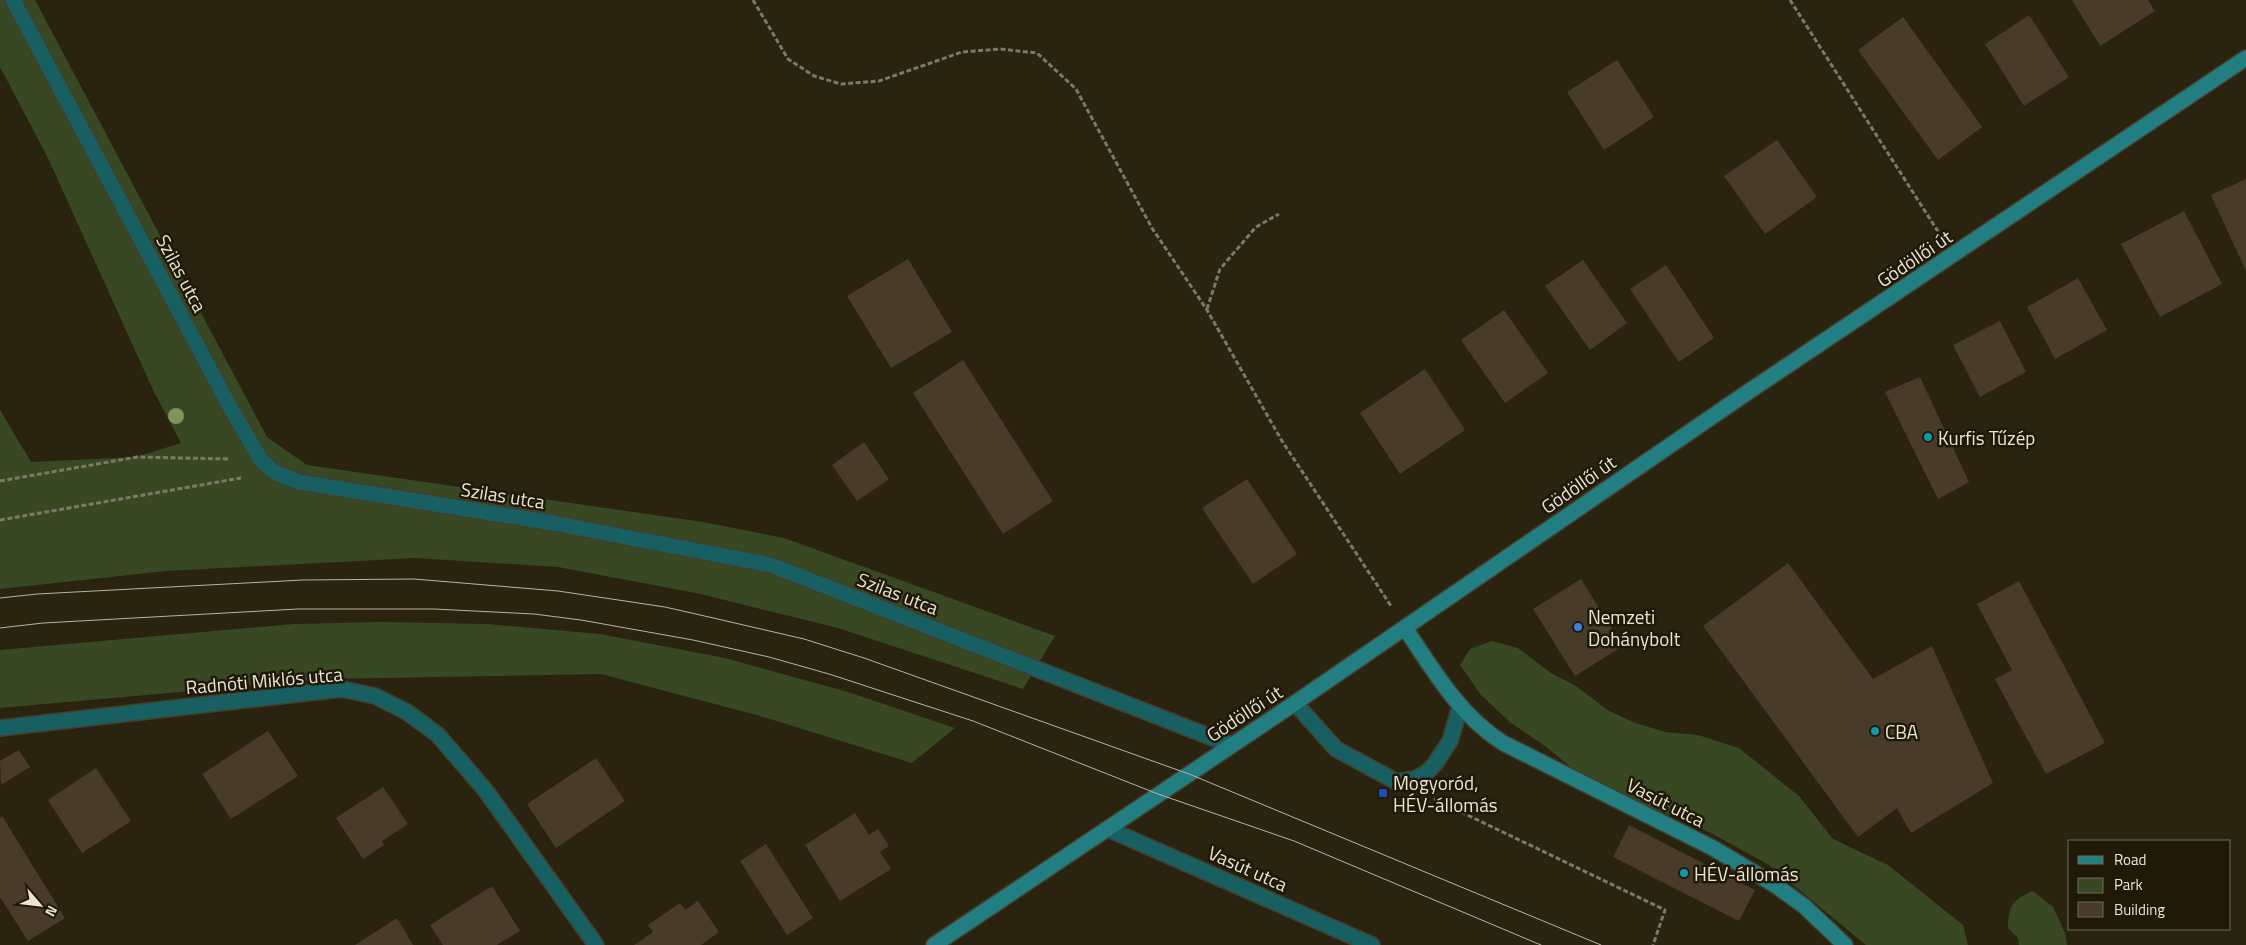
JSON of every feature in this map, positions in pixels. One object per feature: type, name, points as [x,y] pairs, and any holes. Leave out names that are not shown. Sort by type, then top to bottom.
[{"type":"main road","name":"Gödöllői út","points":[[934,945],[1295,703],[1745,394],[2246,58]]},
{"type":"main road","name":"Vasút utca","points":[[1405,628],[1460,707],[1483,730],[1746,867],[1804,906],[1845,945]]},
{"type":"street","name":"Szilas utca","points":[[13,0],[230,407],[261,460],[274,472],[299,482],[553,523],[771,565],[1231,746]]},
{"type":"street","name":"Radnóti Miklós utca","points":[[0,728],[342,689],[374,696],[407,712],[438,735],[486,791],[596,945]]},
{"type":"street","points":[[1295,703],[1336,750],[1397,782],[1415,779],[1426,773],[1435,764],[1450,741],[1460,707]]},
{"type":"street","name":"Vasút utca","points":[[1108,828],[1372,945]]},
{"type":"path","points":[[753,0],[788,59],[814,76],[841,84],[879,81],[962,52],[1000,49],[1037,53],[1076,89],[1152,228],[1207,310],[1282,441],[1405,628]]},
{"type":"path","points":[[1790,0],[1953,255]]},
{"type":"path","points":[[1207,310],[1220,269],[1256,227],[1279,214]]},
{"type":"path","points":[[0,482],[136,457],[261,460]]},
{"type":"path","points":[[0,520],[274,472]]},
{"type":"path","points":[[1397,782],[1665,910],[1653,945]]},
{"type":"green space","points":[[0,0],[35,0],[267,437],[307,465],[703,522],[784,538],[1055,636],[1023,689],[838,628],[701,594],[558,567],[415,558],[166,571],[0,589],[0,410],[31,462],[136,457],[181,443],[153,390],[48,158],[0,67]]},
{"type":"green space","points":[[382,622],[487,624],[600,634],[725,658],[848,692],[955,728],[912,763],[760,716],[601,674],[327,679],[0,708],[0,650],[294,624]]},
{"type":"green space","points":[[1492,641],[1518,648],[1551,673],[1576,686],[1609,711],[1636,723],[1665,732],[1698,735],[1739,748],[1799,796],[1833,839],[1888,865],[1963,925],[1968,945],[1866,945],[1769,865],[1711,833],[1621,797],[1579,774],[1545,746],[1511,723],[1481,695],[1460,665],[1470,649]]},
{"type":"green space","points":[[2033,891],[2053,907],[2065,933],[2067,945],[2019,945],[2018,938],[2008,928],[2009,914],[2013,904],[2016,900]]},
{"type":"building","points":[[2072,0],[2148,0],[2155,11],[2100,46]]},
{"type":"building","points":[[2029,15],[2069,77],[2024,106],[1985,44]]},
{"type":"building","points":[[1903,17],[1982,127],[1938,160],[1858,50]]},
{"type":"building","points":[[1617,60],[1654,117],[1604,150],[1567,92]]},
{"type":"building","points":[[1777,140],[1817,197],[1765,234],[1724,176]]},
{"type":"building","points":[[2246,179],[2246,271],[2211,195]]},
{"type":"building","points":[[2184,211],[2222,284],[2160,317],[2121,244]]},
{"type":"building","points":[[908,259],[952,332],[891,368],[847,296]]},
{"type":"building","points":[[1583,260],[1627,323],[1590,350],[1545,286]]},
{"type":"building","points":[[1666,265],[1714,338],[1679,362],[1630,289]]},
{"type":"building","points":[[2078,278],[2107,330],[2055,359],[2027,307]]},
{"type":"building","points":[[1504,310],[1548,373],[1505,403],[1461,340]]},
{"type":"building","points":[[2000,321],[2026,372],[1980,397],[1953,345]]},
{"type":"building","points":[[963,360],[1053,501],[1003,534],[913,393]]},
{"type":"building","points":[[1425,369],[1465,430],[1400,474],[1360,413]]},
{"type":"building","name":"Kurfis Tűzép","points":[[1920,377],[1969,482],[1938,499],[1885,392]]},
{"type":"building","points":[[864,442],[889,479],[857,501],[832,465]]},
{"type":"building","points":[[1247,479],[1297,554],[1253,584],[1202,508]]},
{"type":"building","name":"CBA","points":[[1788,563],[1873,679],[1932,646],[1993,783],[1911,833],[1897,808],[1858,837],[1703,626]]},
{"type":"building","name":"Nemzeti Dohánybolt","points":[[1581,579],[1623,646],[1575,676],[1533,609]]},
{"type":"building","points":[[2019,581],[2105,743],[2046,774],[1995,679],[2012,670],[1977,604]]},
{"type":"building","points":[[268,731],[298,776],[231,819],[202,774]]},
{"type":"building","points":[[19,750],[30,767],[1,785],[0,761]]},
{"type":"building","points":[[596,758],[625,801],[556,848],[527,804]]},
{"type":"building","points":[[96,768],[131,821],[82,853],[48,800]]},
{"type":"building","points":[[383,787],[408,824],[382,841],[384,845],[363,859],[336,818]]},
{"type":"building","points":[[855,813],[869,835],[878,829],[889,846],[880,852],[891,869],[840,901],[805,845]]},
{"type":"building","points":[[2,816],[65,918],[28,941],[0,897],[0,818]]},
{"type":"building","name":"HÉV-állomás","points":[[1629,825],[1755,890],[1739,921],[1613,857]]},
{"type":"building","points":[[766,844],[813,918],[787,935],[740,861]]},
{"type":"building","points":[[492,886],[520,931],[497,945],[443,945],[430,925]]},
{"type":"building","points":[[698,901],[719,932],[701,945],[634,945],[653,932],[648,925],[680,903],[685,910]]},
{"type":"building","points":[[397,918],[413,945],[355,945]]},
{"type":"tram line","points":[[0,598],[37,594],[303,580],[414,579],[558,591],[665,607],[804,639],[864,658],[1189,774],[1601,945]]},
{"type":"tram line","points":[[0,628],[43,623],[298,609],[434,609],[534,614],[581,620],[693,640],[769,657],[829,674],[973,721],[1158,794],[1294,841],[1541,945]]},
{"type":"place","name":"Kurfis Tűzép","points":[[1928,437]]},
{"type":"place","name":"Nemzeti Dohánybolt","points":[[1578,627]]},
{"type":"place","name":"CBA","points":[[1875,731]]},
{"type":"place","name":"Mogyoród, HÉV-állomás","points":[[1383,793]]},
{"type":"place","name":"HÉV-állomás","points":[[1684,873]]}]
